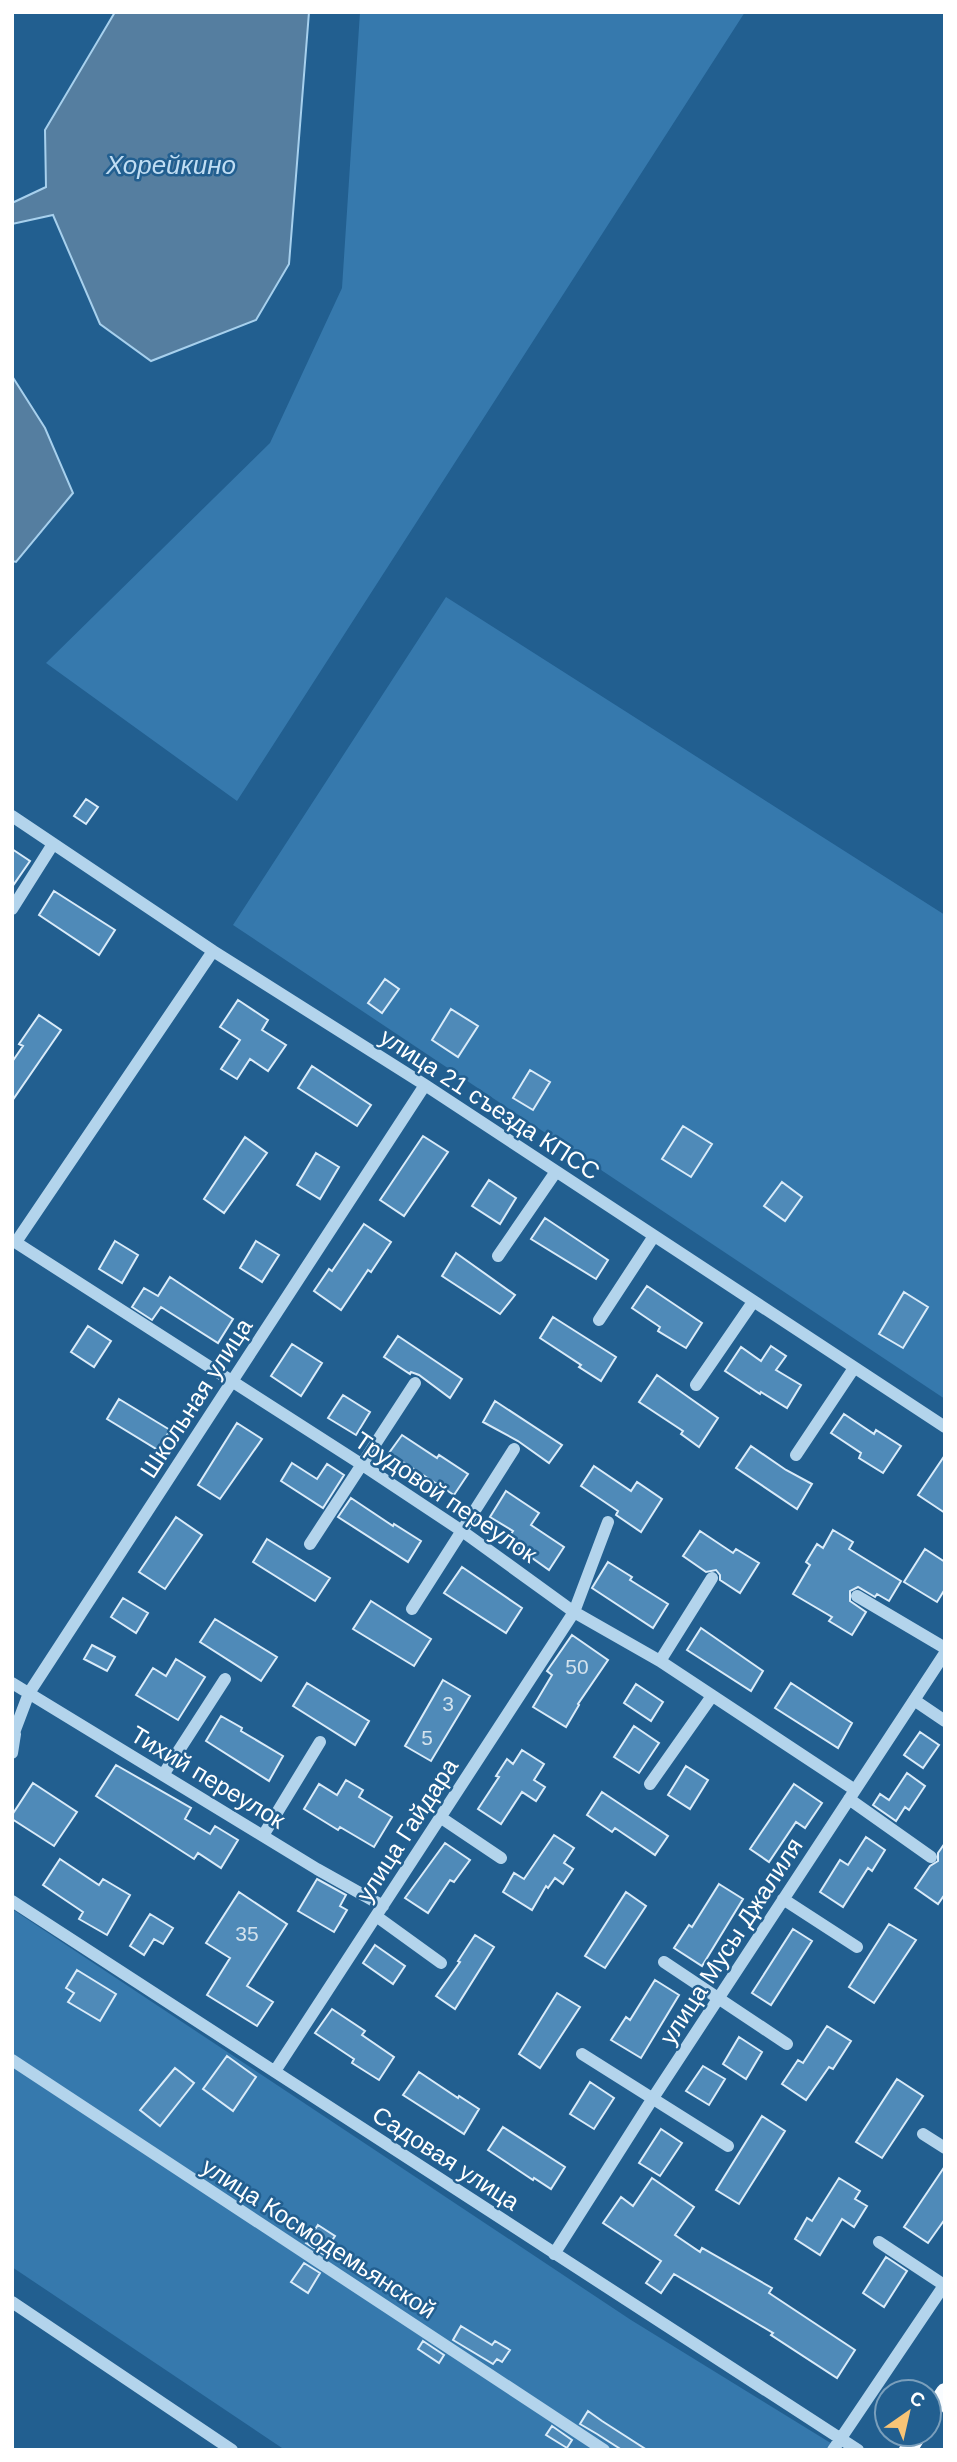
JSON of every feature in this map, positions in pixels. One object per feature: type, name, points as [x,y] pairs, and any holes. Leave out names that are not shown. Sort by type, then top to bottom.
[{"type":"street","name":"улица 21 съезда КПСС","points":[[12,816],[213,951],[425,1086],[945,1427]]},
{"type":"street","points":[[12,909],[53,844]]},
{"type":"street","points":[[14,1241],[213,951]]},
{"type":"street","name":"Школьная улица","points":[[12,1753],[13,1736],[29,1693],[425,1086]]},
{"type":"street","points":[[498,1256],[555,1173]]},
{"type":"street","points":[[600,1320],[654,1236]]},
{"type":"street","name":"Трудовой переулок","points":[[14,1241],[361,1464],[462,1531],[574,1612],[660,1661],[852,1794],[931,1857]]},
{"type":"street","points":[[696,1385],[753,1302]]},
{"type":"street","points":[[796,1455],[853,1368]]},
{"type":"street","points":[[310,1544],[415,1383]]},
{"type":"street","points":[[412,1609],[514,1449]]},
{"type":"street","name":"улица Гайдара","points":[[275,2071],[574,1612],[608,1522]]},
{"type":"street","points":[[660,1661],[712,1578]]},
{"type":"street","points":[[857,1596],[945,1651]]},
{"type":"street","name":"улица Мусы Джалиля","points":[[554,2254],[945,1651]]},
{"type":"street","points":[[163,1775],[225,1679]]},
{"type":"street","name":"Тихий переулок","points":[[12,1683],[264,1834],[379,1911],[441,1963]]},
{"type":"street","points":[[650,1784],[712,1696]]},
{"type":"street","points":[[914,1700],[945,1721]]},
{"type":"street","points":[[264,1834],[320,1742]]},
{"type":"street","points":[[440,1817],[501,1858]]},
{"type":"street","points":[[783,1899],[857,1947]]},
{"type":"street","name":"Садовая улица","points":[[12,1901],[858,2450]]},
{"type":"street","points":[[664,1962],[787,2044]]},
{"type":"street","points":[[582,2054],[728,2146]]},
{"type":"street","name":"улица Космодемьянской","points":[[12,2060],[604,2450]]},
{"type":"street","points":[[923,2134],[945,2148]]},
{"type":"street","points":[[833,2450],[944,2285],[879,2242]]},
{"type":"street","points":[[12,2302],[232,2450]]},
{"type":"shaded area","points":[[360,12],[745,12],[237,801],[46,663],[270,443],[342,288]]},
{"type":"shaded area","points":[[446,597],[945,915],[945,1399],[233,925]]},
{"type":"shaded area","points":[[12,1909],[631,2320],[842,2450],[285,2450],[12,2267]]},
{"type":"water","name":"Хорейкино","points":[[115,12],[309,12],[289,264],[256,320],[151,361],[100,324],[53,215],[12,224],[12,203],[46,187],[45,130]]},
{"type":"water","points":[[12,376],[45,428],[73,493],[16,562],[12,561]]},
{"type":"building","points":[[86,799],[98,807],[86,824],[74,816]]},
{"type":"building","points":[[12,849],[30,861],[12,887]]},
{"type":"building","points":[[54,891],[115,930],[99,955],[39,915]]},
{"type":"building","points":[[385,979],[399,989],[382,1013],[368,1003]]},
{"type":"building","points":[[238,1000],[268,1020],[262,1030],[286,1045],[268,1071],[250,1059],[237,1079],[221,1069],[240,1040],[220,1027]]},
{"type":"building","points":[[451,1009],[478,1026],[458,1057],[432,1040]]},
{"type":"building","points":[[39,1015],[61,1030],[12,1101],[12,1062],[23,1046],[19,1044]]},
{"type":"building","points":[[312,1066],[371,1105],[357,1126],[298,1088]]},
{"type":"building","points":[[530,1070],[550,1082],[533,1110],[513,1098]]},
{"type":"building","points":[[683,1126],[712,1144],[691,1177],[662,1159]]},
{"type":"building","points":[[423,1136],[448,1152],[404,1216],[380,1200]]},
{"type":"building","points":[[245,1137],[267,1153],[224,1213],[204,1199]]},
{"type":"building","points":[[316,1153],[339,1167],[320,1199],[297,1185]]},
{"type":"building","points":[[489,1180],[516,1198],[500,1224],[472,1206]]},
{"type":"building","points":[[782,1182],[802,1197],[785,1221],[764,1206]]},
{"type":"building","points":[[545,1218],[608,1260],[596,1279],[531,1239]]},
{"type":"building","points":[[364,1224],[391,1242],[341,1310],[314,1291],[329,1269],[332,1271]]},
{"type":"building","points":[[115,1241],[138,1255],[122,1283],[99,1269]]},
{"type":"building","points":[[256,1241],[279,1255],[262,1282],[240,1268]]},
{"type":"building","points":[[456,1253],[515,1295],[500,1314],[442,1276]]},
{"type":"building","points":[[170,1277],[233,1319],[218,1343],[161,1307],[152,1320],[132,1307],[144,1288],[158,1296]]},
{"type":"building","points":[[647,1286],[702,1323],[686,1348],[658,1331],[660,1327],[632,1308]]},
{"type":"building","points":[[904,1292],[928,1307],[903,1348],[879,1334]]},
{"type":"building","points":[[553,1317],[616,1357],[601,1381],[540,1338]]},
{"type":"building","points":[[88,1326],[111,1341],[94,1367],[71,1352]]},
{"type":"building","points":[[398,1336],[462,1379],[450,1398],[419,1375],[410,1374],[384,1357]]},
{"type":"building","points":[[292,1344],[322,1363],[301,1396],[271,1376]]},
{"type":"building","points":[[771,1346],[786,1356],[776,1370],[801,1385],[787,1408],[725,1371],[741,1347],[761,1361]]},
{"type":"building","points":[[657,1375],[718,1418],[699,1447],[681,1434],[683,1431],[639,1402]]},
{"type":"building","points":[[343,1395],[370,1412],[356,1435],[328,1418]]},
{"type":"building","points":[[119,1399],[170,1430],[158,1450],[107,1419]]},
{"type":"building","points":[[495,1401],[562,1445],[549,1463],[518,1441],[483,1422]]},
{"type":"building","points":[[844,1414],[874,1434],[876,1430],[901,1446],[883,1473],[859,1458],[861,1453],[831,1433]]},
{"type":"building","points":[[237,1423],[262,1439],[220,1499],[198,1485]]},
{"type":"building","points":[[402,1435],[468,1474],[454,1495],[389,1453]]},
{"type":"building","points":[[751,1446],[812,1484],[797,1509],[736,1468]]},
{"type":"building","points":[[945,1455],[945,1513],[918,1495]]},
{"type":"building","points":[[292,1463],[317,1479],[327,1464],[344,1475],[323,1508],[281,1481]]},
{"type":"building","points":[[594,1466],[631,1491],[637,1482],[662,1499],[641,1532],[616,1515],[618,1511],[581,1486]]},
{"type":"building","points":[[506,1491],[539,1513],[531,1525],[564,1547],[549,1570],[507,1540],[513,1531],[490,1517]]},
{"type":"building","points":[[351,1498],[421,1541],[408,1562],[338,1517]]},
{"type":"building","points":[[176,1517],[202,1535],[165,1589],[139,1572]]},
{"type":"building","points":[[833,1530],[853,1542],[849,1549],[901,1581],[889,1601],[877,1594],[875,1597],[858,1587],[850,1591],[850,1601],[866,1612],[852,1635],[829,1621],[832,1617],[793,1594],[810,1565],[806,1562],[817,1544],[823,1548]]},
{"type":"building","points":[[700,1531],[733,1553],[736,1549],[759,1563],[740,1593],[720,1580],[716,1570],[706,1572],[683,1556]]},
{"type":"building","points":[[267,1539],[330,1578],[315,1601],[253,1562]]},
{"type":"building","points":[[925,1549],[945,1562],[945,1589],[937,1602],[904,1582]]},
{"type":"building","points":[[608,1562],[632,1577],[630,1580],[668,1604],[653,1628],[592,1588]]},
{"type":"building","points":[[462,1567],[522,1608],[506,1633],[444,1593]]},
{"type":"building","points":[[123,1598],[148,1613],[136,1633],[111,1617]]},
{"type":"building","points":[[371,1601],[431,1639],[414,1666],[353,1629]]},
{"type":"building","points":[[215,1619],[277,1657],[261,1681],[200,1642]]},
{"type":"building","points":[[701,1628],[763,1671],[751,1691],[687,1650]]},
{"type":"building","points":[[572,1635],[608,1660],[566,1727],[533,1707],[552,1675],[547,1671]]},
{"type":"building","points":[[92,1645],[115,1657],[107,1671],[84,1659]]},
{"type":"building","points":[[176,1659],[205,1677],[178,1720],[136,1695],[153,1668],[166,1676]]},
{"type":"building","points":[[443,1680],[470,1696],[431,1761],[405,1746]]},
{"type":"building","points":[[307,1683],[369,1721],[355,1745],[293,1706]]},
{"type":"building","points":[[791,1683],[852,1723],[838,1748],[775,1708]]},
{"type":"building","points":[[636,1684],[663,1702],[651,1721],[624,1703]]},
{"type":"building","points":[[221,1716],[283,1756],[269,1781],[206,1741]]},
{"type":"building","points":[[634,1726],[659,1743],[639,1773],[614,1757]]},
{"type":"building","points":[[920,1732],[939,1745],[923,1768],[904,1755]]},
{"type":"building","points":[[522,1750],[544,1764],[534,1780],[545,1787],[536,1801],[522,1792],[501,1824],[478,1809],[499,1777],[496,1776],[507,1759],[513,1764]]},
{"type":"building","points":[[116,1765],[191,1808],[185,1819],[210,1834],[215,1826],[238,1840],[221,1868],[198,1853],[194,1859],[96,1796]]},
{"type":"building","points":[[686,1766],[708,1780],[690,1809],[668,1795]]},
{"type":"building","points":[[907,1773],[925,1786],[909,1810],[905,1807],[896,1821],[873,1805],[880,1794],[889,1800]]},
{"type":"building","points":[[346,1780],[363,1790],[359,1797],[392,1817],[374,1847],[340,1827],[338,1830],[304,1809],[319,1784],[337,1795]]},
{"type":"building","points":[[33,1783],[77,1812],[54,1846],[12,1819]]},
{"type":"building","points":[[794,1784],[822,1803],[805,1828],[796,1822],[769,1862],[750,1849]]},
{"type":"building","points":[[602,1792],[668,1836],[655,1855],[615,1828],[612,1832],[587,1815]]},
{"type":"building","points":[[554,1835],[574,1848],[564,1863],[573,1869],[563,1884],[555,1878],[548,1888],[546,1886],[532,1910],[503,1892],[514,1873],[524,1879]]},
{"type":"building","points":[[866,1837],[885,1850],[872,1871],[868,1868],[843,1907],[820,1892],[840,1860],[848,1865]]},
{"type":"building","points":[[445,1843],[470,1860],[454,1882],[450,1880],[428,1913],[405,1898]]},
{"type":"building","points":[[945,1843],[945,1894],[938,1904],[915,1888],[930,1866],[938,1861],[938,1853]]},
{"type":"building","points":[[60,1859],[99,1885],[103,1879],[130,1895],[107,1935],[79,1919],[83,1912],[43,1885]]},
{"type":"building","points":[[317,1879],[346,1895],[340,1906],[347,1910],[334,1932],[298,1911]]},
{"type":"building","points":[[719,1884],[743,1899],[702,1966],[674,1948],[689,1925],[692,1927]]},
{"type":"building","points":[[239,1892],[287,1924],[247,1986],[273,2002],[257,2026],[207,1995],[230,1958],[206,1943]]},
{"type":"building","points":[[626,1892],[646,1906],[605,1968],[585,1956]]},
{"type":"building","points":[[150,1914],[173,1928],[163,1944],[154,1939],[144,1955],[130,1946]]},
{"type":"building","points":[[889,1924],[916,1940],[874,2003],[849,1987]]},
{"type":"building","points":[[793,1929],[812,1941],[771,2005],[752,1993]]},
{"type":"building","points":[[475,1935],[494,1947],[455,2009],[436,1996]]},
{"type":"building","points":[[375,1945],[405,1966],[393,1984],[363,1963]]},
{"type":"building","points":[[77,1970],[116,1994],[100,2021],[68,2002],[74,1993],[66,1988]]},
{"type":"building","points":[[655,1980],[679,1995],[641,2058],[611,2040],[626,2017],[630,2020]]},
{"type":"building","points":[[557,1993],[580,2007],[540,2068],[519,2054]]},
{"type":"building","points":[[332,2009],[365,2031],[362,2035],[394,2057],[379,2080],[352,2063],[354,2059],[315,2033]]},
{"type":"building","points":[[827,2026],[851,2041],[833,2069],[829,2067],[806,2100],[782,2084],[798,2060],[803,2063]]},
{"type":"building","points":[[739,2037],[762,2052],[746,2079],[723,2064]]},
{"type":"building","points":[[227,2056],[256,2077],[233,2111],[203,2089]]},
{"type":"building","points":[[703,2066],[725,2079],[709,2105],[686,2091]]},
{"type":"building","points":[[175,2068],[194,2083],[160,2126],[140,2110]]},
{"type":"building","points":[[419,2072],[479,2109],[464,2134],[403,2095]]},
{"type":"building","points":[[897,2079],[923,2096],[882,2158],[856,2142]]},
{"type":"building","points":[[590,2082],[614,2098],[594,2129],[570,2114]]},
{"type":"building","points":[[762,2116],[785,2131],[739,2204],[716,2190]]},
{"type":"building","points":[[503,2127],[565,2167],[551,2189],[488,2150]]},
{"type":"building","points":[[661,2129],[682,2143],[660,2176],[639,2163]]},
{"type":"building","points":[[945,2166],[945,2219],[928,2243],[904,2227]]},
{"type":"building","points":[[652,2178],[694,2207],[675,2235],[700,2252],[702,2248],[772,2288],[769,2293],[855,2350],[837,2378],[771,2335],[773,2333],[674,2274],[661,2293],[646,2283],[661,2261],[603,2223],[621,2197],[633,2206]]},
{"type":"building","points":[[839,2178],[860,2191],[855,2199],[867,2206],[854,2227],[842,2219],[820,2255],[795,2239],[807,2218],[812,2221]]},
{"type":"building","points":[[318,2225],[335,2236],[323,2254],[306,2243]]},
{"type":"building","points":[[886,2257],[907,2271],[884,2307],[863,2293]]},
{"type":"building","points":[[304,2263],[320,2273],[308,2293],[291,2282]]},
{"type":"building","points":[[461,2326],[492,2345],[495,2341],[510,2350],[502,2362],[497,2359],[493,2364],[453,2340]]},
{"type":"building","points":[[423,2341],[444,2355],[439,2363],[418,2349]]},
{"type":"building","points":[[588,2411],[647,2450],[622,2450],[580,2424]]},
{"type":"building","points":[[552,2426],[572,2440],[567,2448],[546,2435]]}]
